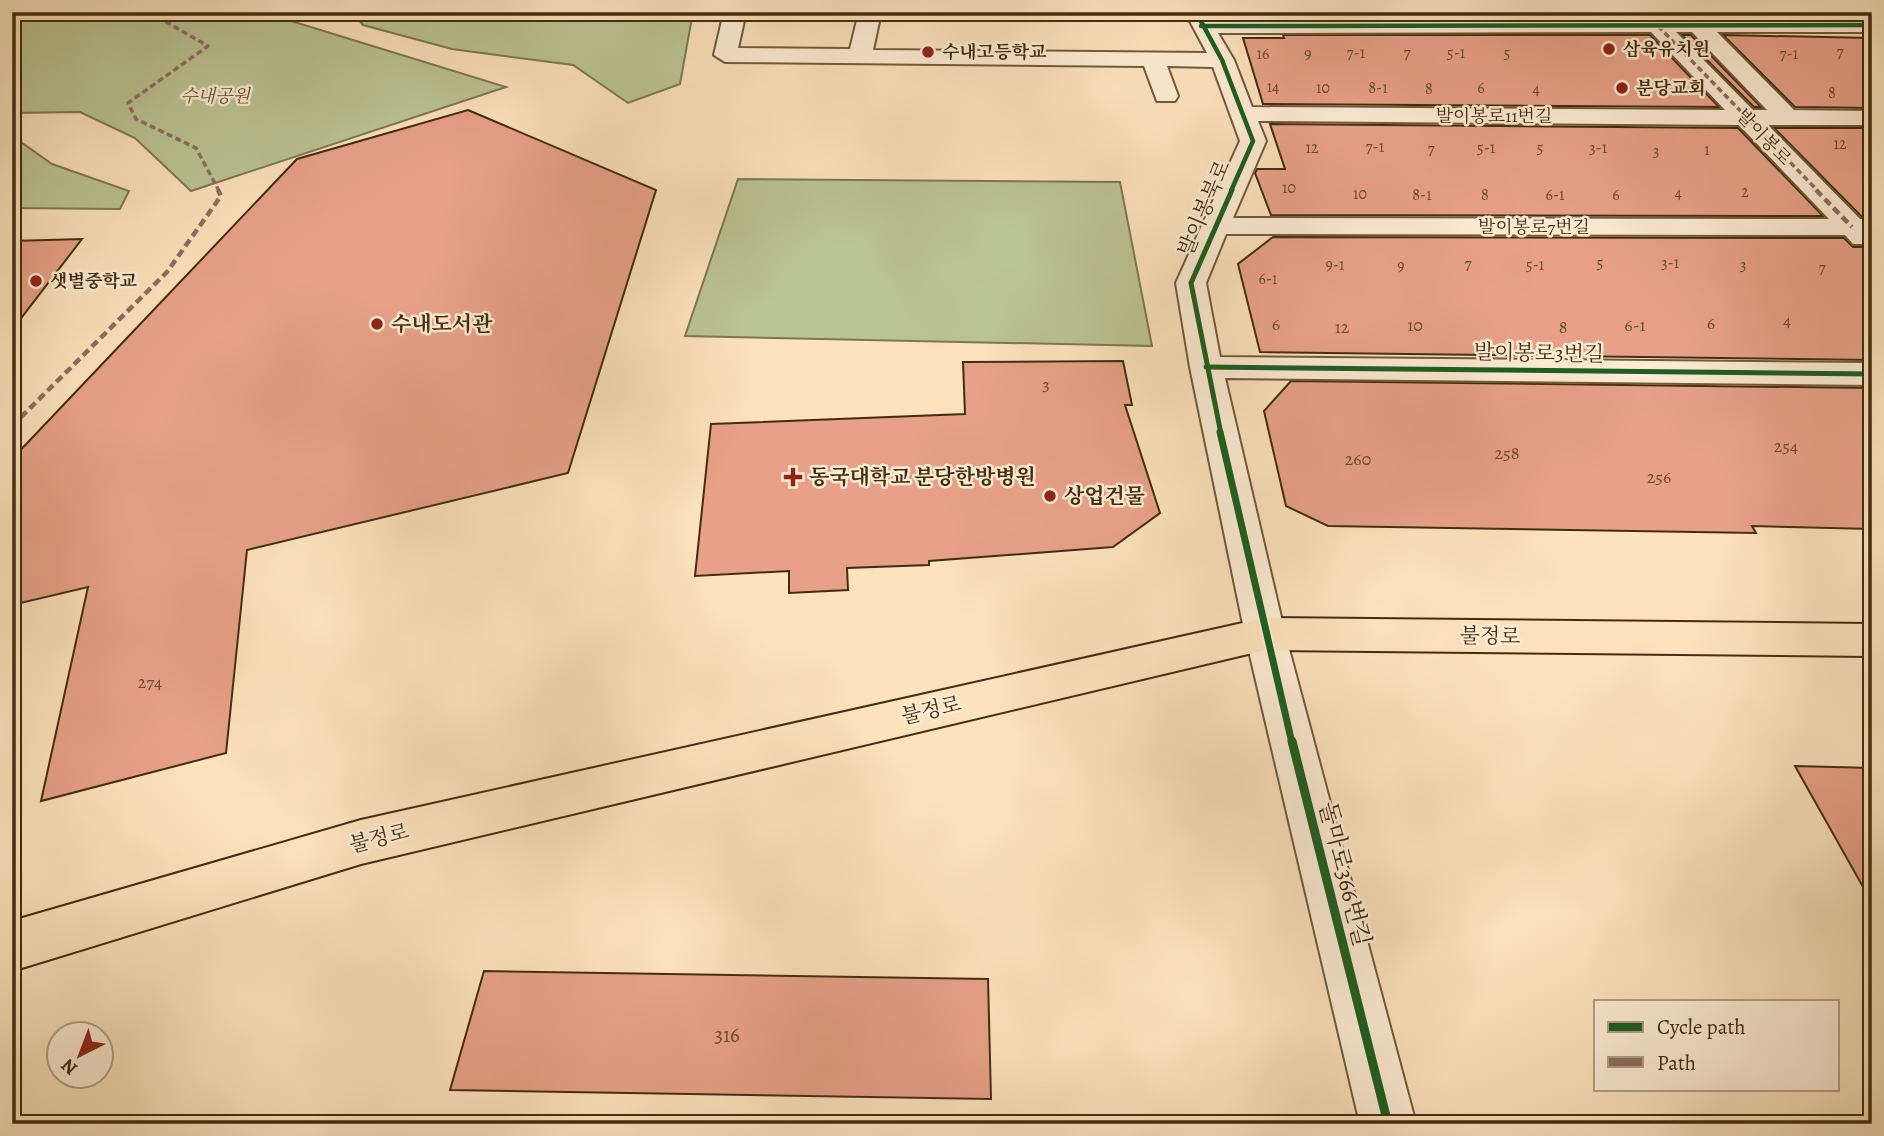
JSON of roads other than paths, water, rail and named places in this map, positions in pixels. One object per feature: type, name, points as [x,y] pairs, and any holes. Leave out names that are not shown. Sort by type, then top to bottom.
[{"type":"main road","name":"불정로","points":[[12,946],[361,842],[1265,634],[1872,640]]},
{"type":"street","points":[[735,12],[725,55],[1222,60]]},
{"type":"street","points":[[860,56],[870,12]]},
{"type":"street","points":[[1198,19],[1491,18],[1872,25]]},
{"type":"street","name":"발이봉북로","points":[[1198,19],[1222,60],[1253,141],[1191,283],[1206,367],[1265,634]]},
{"type":"street","points":[[1674,22],[1788,118]]},
{"type":"street","name":"발이봉로","points":[[1674,22],[1745,117],[1865,234]]},
{"type":"street","points":[[1153,59],[1166,96]]},
{"type":"street","name":"발이봉로11번길","points":[[1242,114],[1872,118]]},
{"type":"street","name":"발이봉로7번길","points":[[1216,226],[1865,234]]},
{"type":"street","name":"발이봉로3번길","points":[[1206,367],[1872,374]]},
{"type":"street","name":"돌마로366번길","points":[[1265,634],[1388,1124]]},
{"type":"place","name":"삼육유치원","points":[[1609,49]]},
{"type":"place","name":"수내고등학교","points":[[928,52]]},
{"type":"place","name":"분당교회","points":[[1622,88]]},
{"type":"place","name":"샛별중학교","points":[[36,281]]},
{"type":"place","name":"수내도서관","points":[[377,324]]},
{"type":"place","name":"동국대학교 분당한방병원","points":[[793,477]]},
{"type":"place","name":"상업건물","points":[[1050,496]]},
{"type":"park label","name":"수내공원","points":[[215,96]]}]
